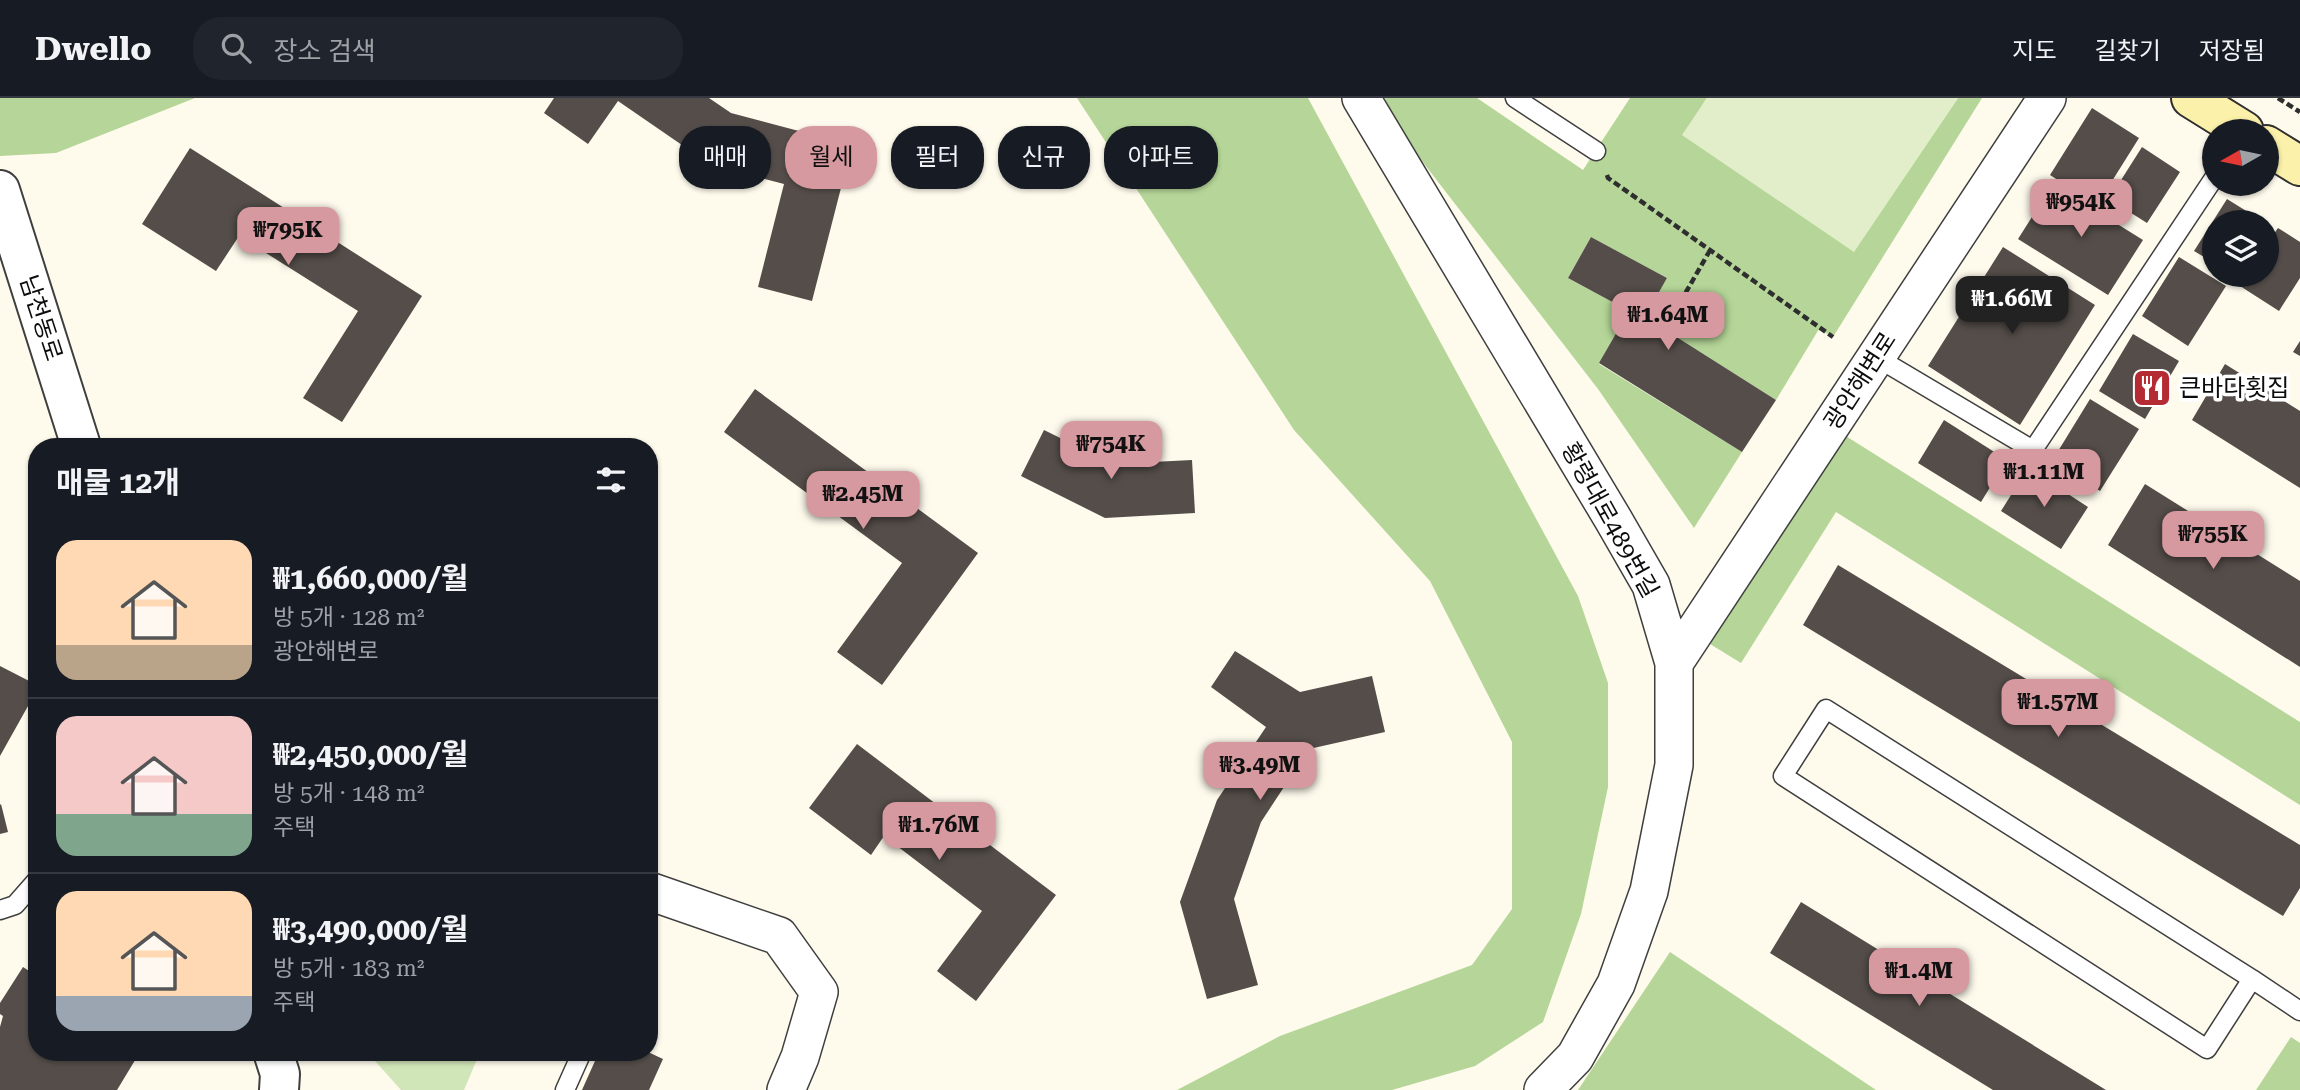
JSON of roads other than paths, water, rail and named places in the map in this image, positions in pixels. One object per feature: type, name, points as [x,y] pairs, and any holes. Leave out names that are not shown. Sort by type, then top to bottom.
[{"type":"main road","points":[[2191,98],[2225,119]]},
{"type":"main road","points":[[2279,153],[2300,166]]},
{"type":"street","name":"황령대로489번길","points":[[1361,98],[1651,585],[1674,663],[1674,765],[1649,891],[1616,985],[1575,1057],[1543,1090]]},
{"type":"street","name":"광안해변로","points":[[1674,663],[2047,98]]},
{"type":"street","name":"남천동로","points":[[0,190],[78,438]]},
{"type":"street","points":[[658,894],[779,936],[819,992],[800,1057],[786,1090]]},
{"type":"street","points":[[276,1061],[280,1074],[279,1090]]},
{"type":"lane","points":[[1515,98],[1595,151]]},
{"type":"lane","points":[[1876,357],[2033,450],[2202,196]]},
{"type":"lane","points":[[2252,979],[2207,1049],[1783,776],[1826,709],[2252,979],[2300,1011]]},
{"type":"lane","points":[[0,910],[15,905],[28,890]]},
{"type":"lane","points":[[565,1090],[578,1061]]},
{"type":"place","name":"큰바다횟집","points":[[2152,388]]}]
